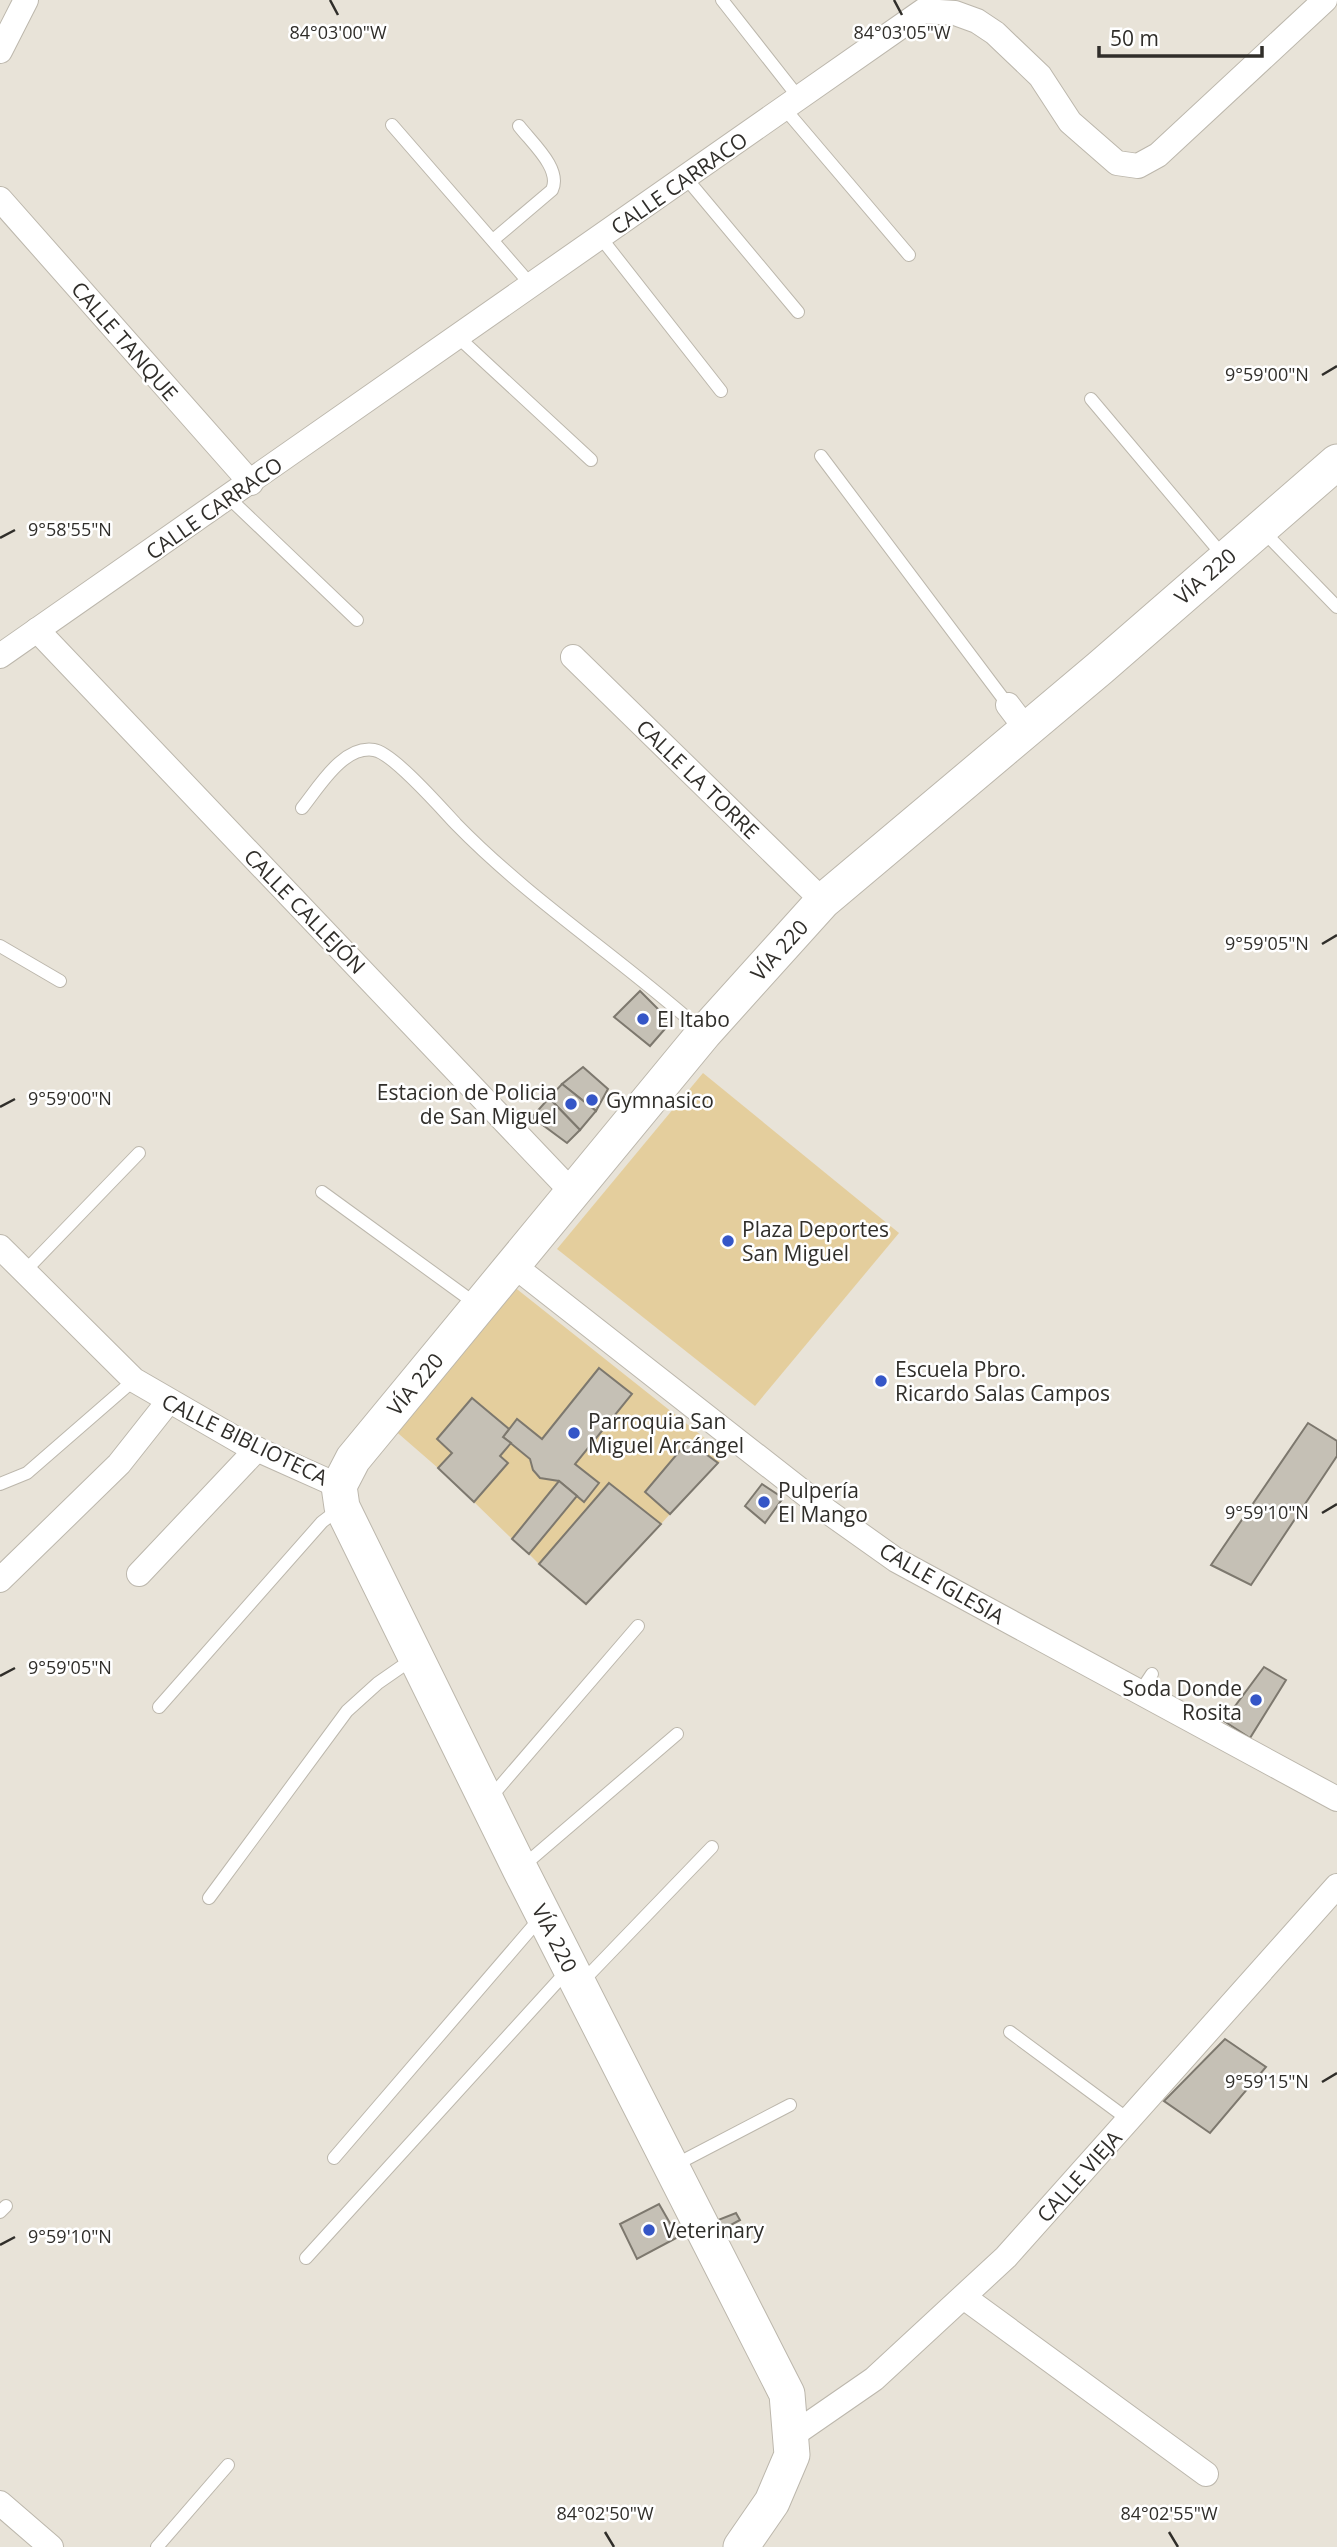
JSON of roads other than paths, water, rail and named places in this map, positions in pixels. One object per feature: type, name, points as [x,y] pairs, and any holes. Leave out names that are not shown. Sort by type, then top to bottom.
[{"type":"main road","name":"VÍA 220","points":[[741,2547],[786,2475],[792,2455],[793,2435],[787,2394],[414,1658],[341,1497],[353,1459],[704,1033],[822,901],[1018,717],[1226,558],[1337,462]]},
{"type":"street","points":[[0,51],[26,0]]},
{"type":"street","name":"CALLE CARRACO","points":[[0,656],[459,338],[928,5],[978,21],[995,33],[1040,76],[1070,122],[1117,163],[1139,166],[1158,155],[1325,0]]},
{"type":"street","name":"CALLE TANQUE","points":[[0,199],[251,483]]},
{"type":"street","name":"CALLE CALLEJÓN","points":[[37,630],[573,1193]]},
{"type":"street","name":"CALLE LA TORRE","points":[[573,657],[822,901]]},
{"type":"street","name":"CALLE BIBLIOTECA","points":[[0,1247],[134,1380],[168,1402],[341,1497]]},
{"type":"street","name":"CALLE IGLESIA","points":[[513,1265],[827,1511],[896,1560],[1146,1683],[1337,1799]]},
{"type":"street","points":[[0,1580],[119,1464],[168,1402]]},
{"type":"street","points":[[139,1574],[257,1449]]},
{"type":"street","name":"CALLE VIEJA","points":[[793,2435],[856,2393],[965,2298],[1006,2258],[1337,1886]]},
{"type":"street","points":[[965,2298],[1206,2474]]},
{"type":"street","points":[[0,2503],[51,2547]]},
{"type":"lane","points":[[722,0],[792,103],[909,255]]},
{"type":"lane","points":[[392,125],[532,286]]},
{"type":"lane","points":[[493,240],[552,190],[556,181],[553,171],[519,126]]},
{"type":"lane","points":[[686,178],[798,312]]},
{"type":"lane","points":[[601,238],[720,391]]},
{"type":"lane","points":[[459,338],[591,460]]},
{"type":"lane","points":[[1091,400],[1226,558]]},
{"type":"lane","points":[[821,456],[1018,717]]},
{"type":"lane","points":[[229,498],[357,620]]},
{"type":"lane","points":[[1260,528],[1337,607]]},
{"type":"lane","points":[[302,808],[343,760],[362,750],[377,750],[404,771],[497,866],[704,1033]]},
{"type":"lane","points":[[0,946],[60,981]]},
{"type":"lane","points":[[25,1271],[139,1153]]},
{"type":"lane","points":[[322,1192],[480,1306]]},
{"type":"lane","points":[[0,1484],[27,1473],[134,1380]]},
{"type":"lane","points":[[159,1707],[341,1497]]},
{"type":"lane","points":[[486,1802],[638,1626]]},
{"type":"lane","points":[[209,1898],[347,1711],[378,1683],[414,1658]]},
{"type":"lane","points":[[520,1869],[677,1734]]},
{"type":"lane","points":[[306,2258],[574,1977],[712,1847]]},
{"type":"lane","points":[[334,2158],[543,1914]]},
{"type":"lane","points":[[1010,2032],[1129,2120]]},
{"type":"lane","points":[[670,2167],[790,2105]]},
{"type":"lane","points":[[157,2547],[228,2465]]},
{"type":"place","name":"El Itabo","points":[[643,1019]]},
{"type":"place","name":"Gymnasico","points":[[592,1100]]},
{"type":"place","name":"Estacion de Policia de San Miguel","points":[[571,1104]]},
{"type":"place","name":"Plaza Deportes San Miguel","points":[[728,1241]]},
{"type":"place","name":"Escuela Pbro. Ricardo Salas Campos","points":[[881,1381]]},
{"type":"place","name":"Parroquia San Miguel Arcángel","points":[[574,1433]]},
{"type":"place","name":"Pulpería El Mango","points":[[764,1502]]},
{"type":"place","name":"Soda Donde Rosita","points":[[1256,1700]]},
{"type":"place","name":"Veterinary","points":[[649,2230]]}]
